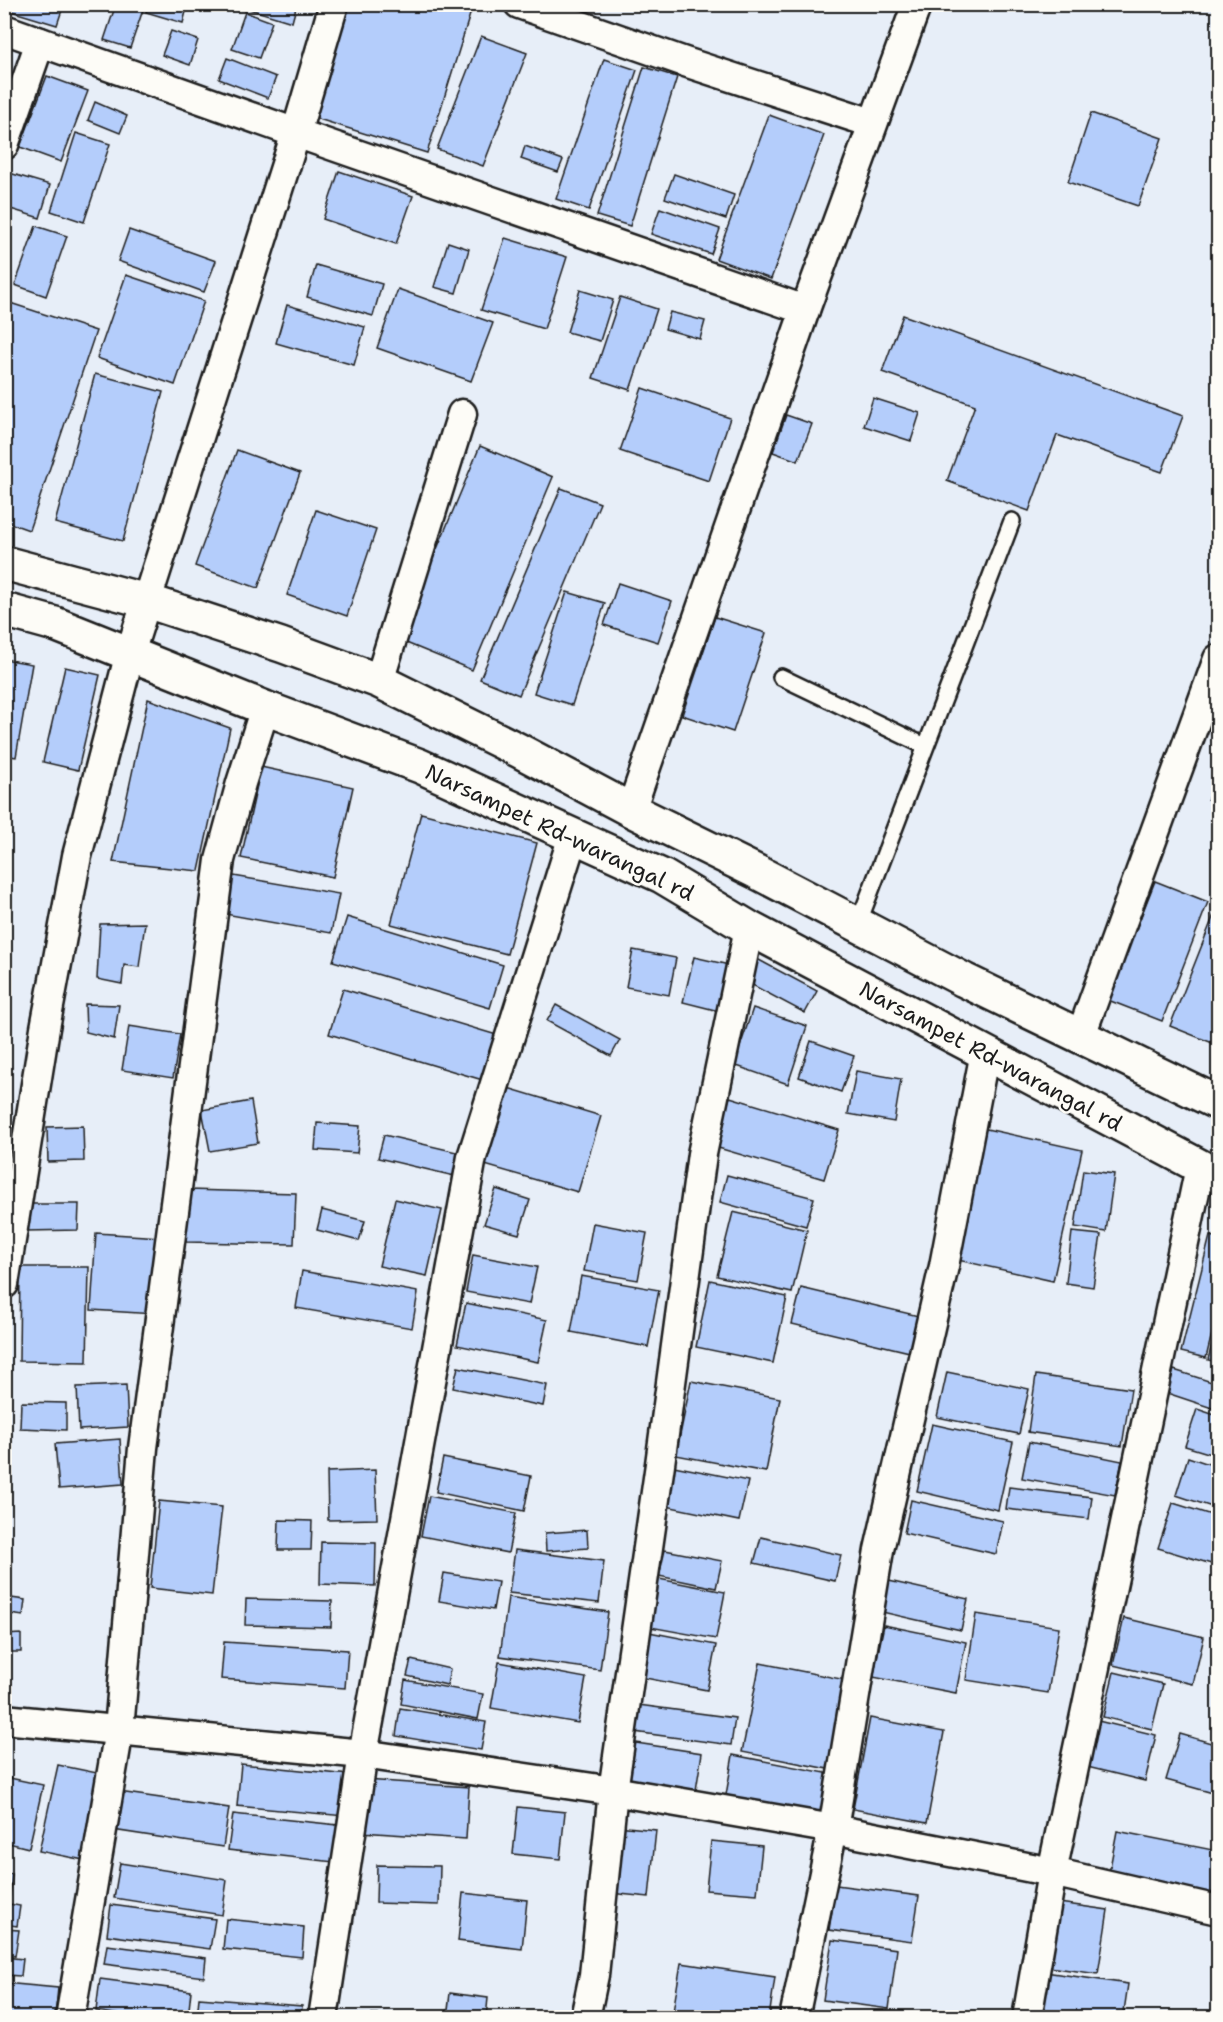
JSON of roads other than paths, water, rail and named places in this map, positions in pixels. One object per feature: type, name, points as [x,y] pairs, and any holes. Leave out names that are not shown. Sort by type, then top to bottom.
[{"type":"main road","points":[[4,563],[147,602],[281,645],[379,681],[757,872],[964,980],[1218,1103]]},
{"type":"main road","name":"Narsampet Rd-warangal rd","points":[[4,610],[56,624],[265,708],[420,766],[662,876],[749,928],[1209,1171]]},
{"type":"street","points":[[4,1284],[45,1028],[77,856],[130,653],[296,133],[334,4]]},
{"type":"street","points":[[519,4],[685,62],[872,123]]},
{"type":"street","points":[[631,810],[805,310],[916,4]]},
{"type":"street","points":[[4,29],[805,310]]},
{"type":"street","points":[[4,145],[40,42]]},
{"type":"street","points":[[379,681],[462,414]]},
{"type":"street","points":[[1081,1035],[1218,659]]},
{"type":"street","points":[[70,2018],[119,1730],[143,1448],[220,860],[265,708]]},
{"type":"street","points":[[323,2018],[363,1754],[472,1156],[573,836]]},
{"type":"street","points":[[585,2018],[594,1975],[613,1791],[702,1154],[749,928]]},
{"type":"street","points":[[794,2018],[833,1829],[879,1550],[944,1266],[985,1052]]},
{"type":"street","points":[[1027,2018],[1052,1872],[1209,1171]]},
{"type":"street","points":[[4,1719],[363,1754],[613,1791],[833,1829],[1052,1872],[1218,1910]]},
{"type":"lane","points":[[858,924],[1012,521]]},
{"type":"lane","points":[[781,677],[925,746]]}]
